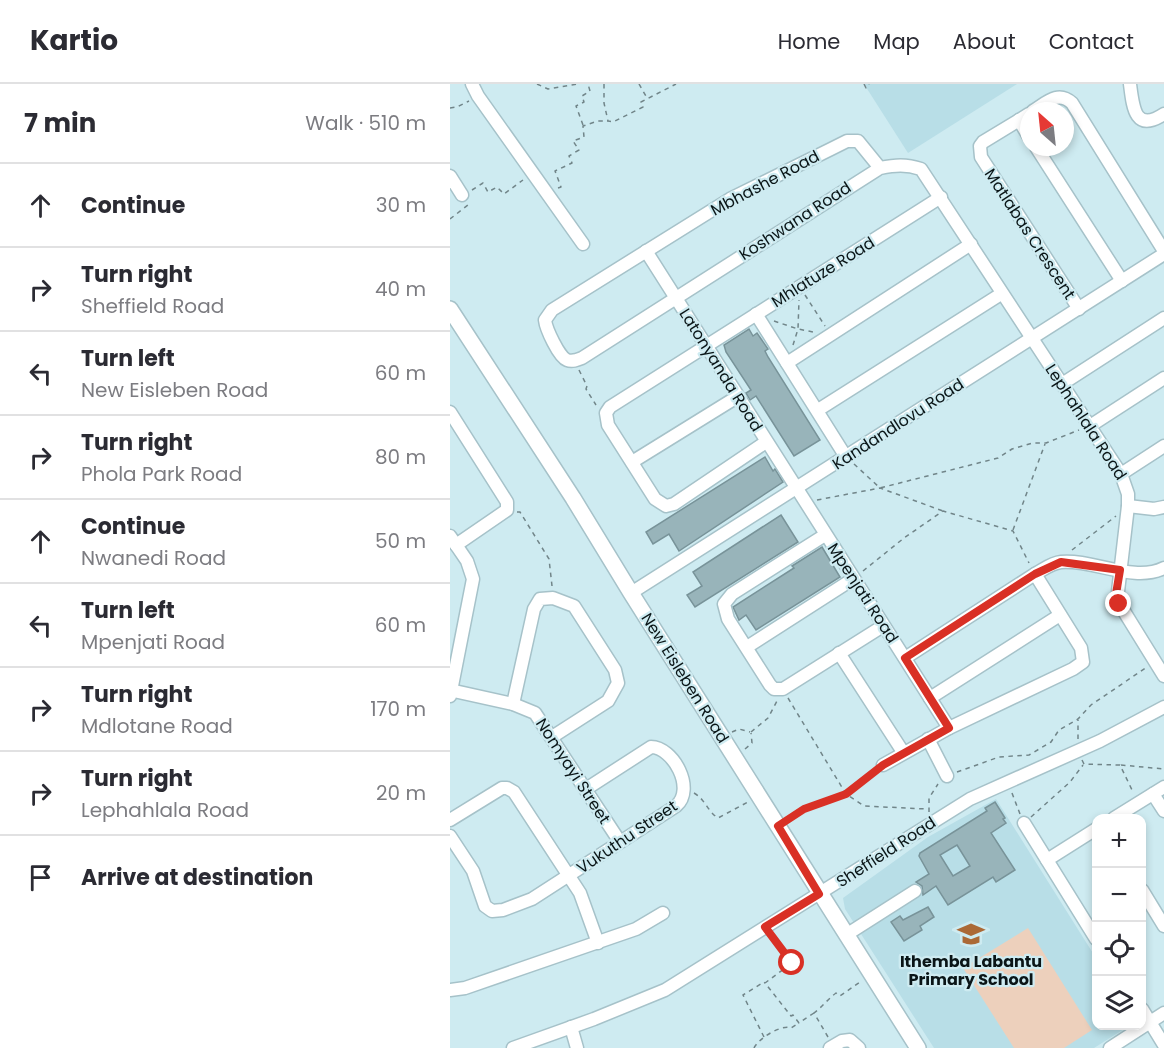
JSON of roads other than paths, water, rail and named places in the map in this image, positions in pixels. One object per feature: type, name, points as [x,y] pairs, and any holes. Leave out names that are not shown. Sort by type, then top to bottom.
[{"type":"main road","name":"New Eisleben Road","points":[[450,309],[573,498],[819,894],[918,1048]]},
{"type":"street","points":[[472,84],[478,96],[583,244]]},
{"type":"street","points":[[1130,84],[1133,105],[1140,119],[1145,122],[1153,121],[1164,114]]},
{"type":"street","points":[[1048,102],[1058,96],[1070,102]]},
{"type":"street","points":[[1074,106],[1164,253]]},
{"type":"street","name":"Matlabas Crescent","points":[[1020,119],[982,142],[981,157],[1079,309]]},
{"type":"street","name":"Mbhashe Road","points":[[576,361],[563,357],[548,331],[545,324],[546,316],[552,310],[730,199],[847,141],[861,143],[880,168]]},
{"type":"street","points":[[1042,156],[1122,281]]},
{"type":"street","name":"Koshwana Road","points":[[576,361],[880,168],[911,165],[921,169]]},
{"type":"street","name":"Lephahlala Road","points":[[921,169],[1121,474],[1128,494],[1128,506],[1117,600],[1164,674]]},
{"type":"street","points":[[450,176],[462,195]]},
{"type":"street","name":"Mhlatuze Road","points":[[632,462],[608,425],[605,417],[610,407],[941,198]]},
{"type":"street","points":[[787,363],[971,244]]},
{"type":"street","name":"Latonyanda Road","points":[[646,251],[795,489]]},
{"type":"street","name":"Kandandlovu Road","points":[[631,593],[1164,253]]},
{"type":"street","points":[[818,410],[1001,294]]},
{"type":"street","points":[[756,314],[846,457]]},
{"type":"street","points":[[1062,384],[1164,318]]},
{"type":"street","points":[[1090,426],[1164,378]]},
{"type":"street","points":[[737,397],[632,462],[655,499],[662,505],[670,506],[766,442]]},
{"type":"street","points":[[450,412],[507,502],[507,510],[453,540],[467,561],[473,579],[450,692]]},
{"type":"street","points":[[1121,474],[1164,446]]},
{"type":"street","name":"Mpenjati Road","points":[[795,489],[949,728]]},
{"type":"street","points":[[1128,506],[1154,509],[1164,507]]},
{"type":"street","points":[[825,535],[728,598],[724,604],[725,611],[770,685],[774,689],[783,689],[883,626]]},
{"type":"street","points":[[905,658],[1035,574],[1061,562],[1145,573],[1164,568]]},
{"type":"street","points":[[883,765],[949,728],[1083,662],[1083,653],[1035,574]]},
{"type":"street","points":[[747,647],[853,579]]},
{"type":"street","points":[[513,704],[534,609],[540,599],[553,598],[574,606],[615,670],[618,683],[608,701],[552,737]]},
{"type":"street","points":[[930,698],[1060,615]]},
{"type":"street","points":[[840,653],[903,752]]},
{"type":"street","name":"Nomyayi Street","points":[[450,692],[513,704],[535,713],[620,842]]},
{"type":"street","name":"Sheffield Road","points":[[513,1048],[636,1004],[665,990],[970,799],[1164,707]]},
{"type":"street","points":[[928,739],[947,776]]},
{"type":"street","name":"Vukuthu Street","points":[[568,876],[676,806],[681,801],[685,788],[680,774],[666,752],[657,747],[651,747],[586,789]]},
{"type":"street","points":[[1122,814],[1164,787]]},
{"type":"street","points":[[450,820],[496,791],[502,788],[511,789],[586,906],[598,943]]},
{"type":"street","points":[[1153,794],[1164,811]]},
{"type":"street","points":[[1024,823],[1092,933]]},
{"type":"street","points":[[1047,860],[1092,832]]},
{"type":"street","points":[[450,836],[472,871],[485,906],[492,911],[503,910],[532,899],[568,876]]},
{"type":"street","points":[[846,935],[915,891]]},
{"type":"street","points":[[1146,897],[1164,926]]},
{"type":"street","points":[[450,990],[465,988],[598,943],[636,929],[663,913]]},
{"type":"street","points":[[1110,1048],[1164,1013]]},
{"type":"street","points":[[1146,1016],[1164,1045]]},
{"type":"street","points":[[571,1027],[577,1048]]},
{"type":"street","points":[[832,1047],[842,1041],[850,1040],[854,1041],[859,1048]]},
{"type":"place","name":"Ithemba Labantu Primary School","points":[[971,934]]}]
